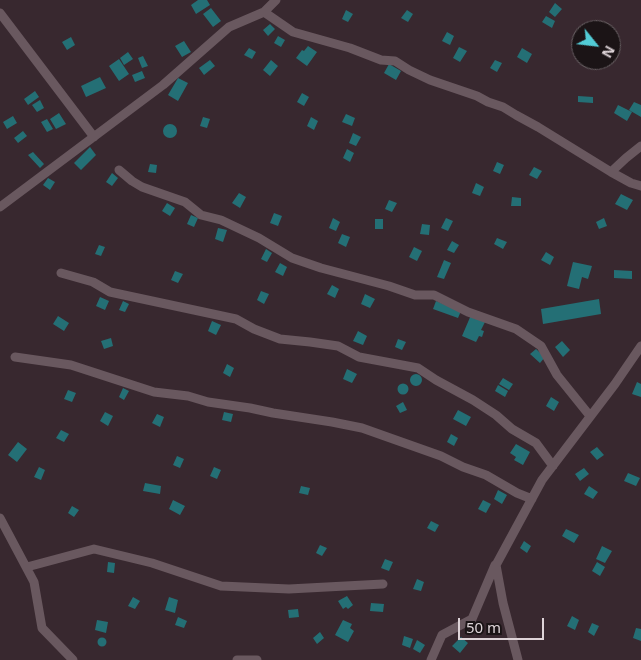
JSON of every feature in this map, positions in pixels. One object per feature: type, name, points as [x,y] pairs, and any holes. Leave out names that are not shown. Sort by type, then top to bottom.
[{"type":"street","points":[[0,207],[163,85],[229,27],[264,12],[276,0]]},
{"type":"street","points":[[0,12],[94,137]]},
{"type":"street","points":[[264,12],[293,32],[350,48],[380,60],[395,61],[430,80],[477,96],[502,107],[611,172],[641,186]]},
{"type":"street","points":[[611,172],[641,146]]},
{"type":"street","points":[[119,170],[142,187],[185,202],[201,215],[221,220],[259,238],[292,258],[415,295],[434,295],[468,312],[516,329],[541,346],[556,375],[590,416]]},
{"type":"street","points":[[62,273],[93,282],[110,292],[236,319],[254,329],[280,339],[338,346],[358,357],[418,368],[473,400],[512,429],[536,443],[552,466]]},
{"type":"street","points":[[431,660],[442,635],[472,619],[496,565],[542,480],[615,384],[641,346]]},
{"type":"street","points":[[15,357],[71,365],[154,392],[188,396],[208,402],[362,428],[441,456],[486,475],[516,493],[532,499]]},
{"type":"street","points":[[0,518],[34,582],[42,628],[73,660]]},
{"type":"street","points":[[26,567],[94,549],[152,563],[221,586],[289,589],[383,584]]},
{"type":"street","points":[[496,565],[518,660]]},
{"type":"street","points":[[237,660],[257,660]]},
{"type":"building","points":[[198,0],[207,0],[210,5],[196,14],[191,5]]},
{"type":"building","points":[[555,3],[562,9],[555,17],[549,12]]},
{"type":"building","points":[[211,8],[221,21],[213,27],[203,14]]},
{"type":"building","points":[[346,10],[353,14],[348,22],[342,19]]},
{"type":"building","points":[[407,10],[413,14],[408,22],[401,18]]},
{"type":"building","points":[[546,16],[555,21],[552,28],[542,22]]},
{"type":"building","points":[[270,24],[275,29],[268,36],[263,30]]},
{"type":"building","points":[[447,32],[454,36],[450,45],[442,41]]},
{"type":"building","points":[[278,36],[285,40],[281,47],[274,43]]},
{"type":"building","points":[[71,37],[75,45],[67,50],[62,42]]},
{"type":"building","points":[[184,41],[191,52],[182,57],[175,46]]},
{"type":"building","points":[[308,46],[317,52],[307,66],[296,58]]},
{"type":"building","points":[[459,47],[467,51],[460,62],[453,58]]},
{"type":"building","points":[[249,48],[256,52],[252,59],[244,55]]},
{"type":"building","points":[[522,48],[532,54],[527,63],[517,57]]},
{"type":"building","points":[[128,52],[133,59],[124,65],[120,58]]},
{"type":"building","points":[[143,56],[148,66],[142,68],[138,58]]},
{"type":"building","points":[[119,59],[129,74],[119,81],[109,66]]},
{"type":"building","points":[[210,60],[215,66],[204,75],[199,68]]},
{"type":"building","points":[[271,60],[278,66],[270,76],[263,70]]},
{"type":"building","points":[[495,60],[502,63],[497,72],[490,68]]},
{"type":"building","points":[[389,64],[401,71],[396,80],[384,73]]},
{"type":"building","points":[[142,71],[145,78],[135,82],[132,75]]},
{"type":"building","points":[[100,77],[106,88],[86,97],[81,86]]},
{"type":"building","points":[[178,78],[188,83],[178,101],[168,95]]},
{"type":"building","points":[[35,91],[39,97],[28,105],[24,99]]},
{"type":"building","points":[[302,93],[309,97],[304,106],[297,102]]},
{"type":"building","points":[[578,96],[593,97],[593,103],[578,102]]},
{"type":"building","points":[[40,100],[44,108],[37,112],[32,105]]},
{"type":"building","points":[[634,102],[641,105],[641,117],[629,110]]},
{"type":"building","points":[[618,105],[632,112],[627,121],[614,113]]},
{"type":"building","points":[[59,113],[66,124],[56,129],[50,119]]},
{"type":"building","points":[[346,114],[355,118],[352,126],[342,122]]},
{"type":"building","points":[[13,116],[17,123],[7,129],[3,122]]},
{"type":"building","points":[[203,117],[210,119],[207,128],[200,126]]},
{"type":"building","points":[[311,117],[318,121],[314,130],[307,126]]},
{"type":"building","points":[[47,119],[53,129],[47,132],[41,122]]},
{"type":"building","points":[[170,124],[175,126],[177,131],[175,136],[170,138],[165,136],[163,131],[165,126]]},
{"type":"building","points":[[23,131],[27,136],[18,143],[14,138]]},
{"type":"building","points":[[353,133],[361,137],[356,146],[349,143]]},
{"type":"building","points":[[90,147],[96,155],[81,170],[74,163]]},
{"type":"building","points":[[347,149],[354,153],[350,162],[343,158]]},
{"type":"building","points":[[33,152],[44,164],[40,168],[28,155]]},
{"type":"building","points":[[497,162],[504,165],[500,174],[493,171]]},
{"type":"building","points":[[150,164],[157,165],[156,173],[148,172]]},
{"type":"building","points":[[534,167],[542,171],[537,179],[529,175]]},
{"type":"building","points":[[112,173],[118,178],[112,186],[106,182]]},
{"type":"building","points":[[48,178],[55,182],[50,190],[43,185]]},
{"type":"building","points":[[476,183],[484,187],[480,196],[472,193]]},
{"type":"building","points":[[239,193],[246,197],[240,208],[232,203]]},
{"type":"building","points":[[621,194],[633,200],[627,210],[615,204]]},
{"type":"building","points":[[512,197],[521,198],[521,206],[511,206]]},
{"type":"building","points":[[389,200],[397,203],[392,212],[385,209]]},
{"type":"building","points":[[167,203],[175,208],[170,216],[162,211]]},
{"type":"building","points":[[274,213],[282,216],[278,226],[270,223]]},
{"type":"building","points":[[191,215],[198,218],[194,227],[187,224]]},
{"type":"building","points":[[333,218],[340,222],[336,231],[329,228]]},
{"type":"building","points":[[446,218],[453,221],[448,231],[441,228]]},
{"type":"building","points":[[604,218],[607,226],[599,229],[596,222]]},
{"type":"building","points":[[375,219],[383,219],[383,229],[375,229]]},
{"type":"building","points":[[422,224],[430,225],[429,235],[420,234]]},
{"type":"building","points":[[218,228],[227,230],[223,242],[215,239]]},
{"type":"building","points":[[342,234],[350,237],[346,247],[338,243]]},
{"type":"building","points":[[497,238],[507,242],[503,249],[494,244]]},
{"type":"building","points":[[452,241],[459,245],[454,253],[447,250]]},
{"type":"building","points":[[99,245],[105,247],[101,256],[95,254]]},
{"type":"building","points":[[414,247],[422,251],[417,261],[409,257]]},
{"type":"building","points":[[266,249],[272,253],[267,262],[261,259]]},
{"type":"building","points":[[546,252],[554,257],[550,265],[541,260]]},
{"type":"building","points":[[444,260],[451,263],[444,279],[437,277]]},
{"type":"building","points":[[573,262],[592,266],[588,279],[582,277],[579,289],[567,286]]},
{"type":"building","points":[[280,263],[287,267],[283,276],[275,272]]},
{"type":"building","points":[[614,270],[632,271],[632,279],[614,278]]},
{"type":"building","points":[[175,271],[183,274],[178,283],[171,280]]},
{"type":"building","points":[[332,285],[339,289],[335,298],[327,294]]},
{"type":"building","points":[[261,291],[269,294],[264,304],[257,300]]},
{"type":"building","points":[[365,294],[375,299],[370,308],[361,304]]},
{"type":"building","points":[[100,297],[109,301],[105,310],[96,306]]},
{"type":"building","points":[[599,299],[601,314],[543,324],[541,309]]},
{"type":"building","points":[[123,301],[129,304],[125,312],[119,310]]},
{"type":"building","points":[[436,301],[461,311],[458,318],[433,309]]},
{"type":"building","points":[[471,315],[485,322],[481,330],[484,331],[482,337],[479,336],[476,342],[462,336]]},
{"type":"building","points":[[58,316],[69,323],[64,331],[53,324]]},
{"type":"building","points":[[212,321],[221,325],[216,335],[208,331]]},
{"type":"building","points":[[358,331],[367,336],[363,345],[353,341]]},
{"type":"building","points":[[111,338],[113,346],[104,349],[101,341]]},
{"type":"building","points":[[398,339],[406,342],[402,350],[395,347]]},
{"type":"building","points":[[562,341],[570,350],[563,357],[555,347]]},
{"type":"building","points":[[536,349],[545,357],[540,363],[530,354]]},
{"type":"building","points":[[227,364],[234,368],[230,377],[223,373]]},
{"type":"building","points":[[347,369],[357,374],[352,383],[343,379]]},
{"type":"building","points":[[416,374],[422,380],[416,386],[410,380]]},
{"type":"building","points":[[503,378],[513,384],[509,390],[499,384]]},
{"type":"building","points":[[637,382],[641,384],[641,397],[632,394]]},
{"type":"building","points":[[403,383],[409,389],[403,395],[397,389]]},
{"type":"building","points":[[498,385],[508,391],[505,397],[495,391]]},
{"type":"building","points":[[123,388],[129,391],[124,400],[119,397]]},
{"type":"building","points":[[68,390],[76,393],[72,402],[64,399]]},
{"type":"building","points":[[551,397],[559,402],[554,411],[546,406]]},
{"type":"building","points":[[403,402],[407,410],[400,413],[396,406]]},
{"type":"building","points":[[458,410],[471,417],[466,426],[453,419]]},
{"type":"building","points":[[105,412],[113,416],[108,426],[100,421]]},
{"type":"building","points":[[224,412],[233,414],[231,422],[222,420]]},
{"type":"building","points":[[157,414],[164,417],[160,427],[152,423]]},
{"type":"building","points":[[61,430],[69,434],[64,442],[56,438]]},
{"type":"building","points":[[451,434],[458,438],[454,446],[447,442]]},
{"type":"building","points":[[18,442],[27,449],[17,462],[8,455]]},
{"type":"building","points":[[516,444],[530,452],[523,465],[514,460],[516,457],[510,453]]},
{"type":"building","points":[[597,447],[604,455],[597,460],[590,452]]},
{"type":"building","points":[[177,456],[184,459],[180,468],[173,465]]},
{"type":"building","points":[[39,467],[45,470],[41,480],[34,477]]},
{"type":"building","points":[[214,467],[221,470],[217,479],[210,476]]},
{"type":"building","points":[[584,468],[589,474],[580,481],[575,474]]},
{"type":"building","points":[[628,473],[640,478],[636,486],[624,481]]},
{"type":"building","points":[[145,483],[161,486],[160,494],[143,491]]},
{"type":"building","points":[[301,486],[310,488],[308,495],[299,493]]},
{"type":"building","points":[[589,486],[598,492],[593,499],[584,494]]},
{"type":"building","points":[[498,490],[507,495],[502,504],[494,499]]},
{"type":"building","points":[[173,500],[185,506],[180,515],[169,509]]},
{"type":"building","points":[[483,500],[491,504],[486,513],[478,509]]},
{"type":"building","points":[[72,506],[79,510],[74,517],[68,513]]},
{"type":"building","points":[[431,521],[439,525],[435,532],[427,528]]},
{"type":"building","points":[[566,529],[579,535],[574,543],[562,536]]},
{"type":"building","points":[[524,541],[531,546],[527,553],[520,548]]},
{"type":"building","points":[[320,545],[327,548],[322,556],[316,553]]},
{"type":"building","points":[[602,546],[612,551],[605,563],[596,559]]},
{"type":"building","points":[[385,559],[393,562],[389,571],[381,568]]},
{"type":"building","points":[[108,562],[115,563],[114,573],[107,572]]},
{"type":"building","points":[[597,562],[605,567],[600,576],[592,571]]},
{"type":"building","points":[[417,579],[424,582],[421,591],[413,589]]},
{"type":"building","points":[[347,596],[353,605],[348,609],[346,607],[343,609],[338,601]]},
{"type":"building","points":[[133,597],[140,601],[135,609],[128,606]]},
{"type":"building","points":[[169,597],[178,600],[175,613],[165,610]]},
{"type":"building","points":[[371,603],[384,604],[383,612],[370,611]]},
{"type":"building","points":[[298,609],[299,617],[289,618],[288,610]]},
{"type":"building","points":[[572,616],[579,620],[575,630],[567,626]]},
{"type":"building","points":[[178,617],[187,621],[184,628],[175,625]]},
{"type":"building","points":[[97,620],[108,622],[106,633],[95,630]]},
{"type":"building","points":[[343,620],[352,624],[350,628],[354,631],[348,642],[335,635]]},
{"type":"building","points":[[592,623],[599,626],[594,636],[588,632]]},
{"type":"building","points":[[636,628],[641,629],[641,641],[633,638]]},
{"type":"building","points":[[320,632],[324,638],[317,644],[313,638]]},
{"type":"building","points":[[404,636],[413,639],[410,648],[402,645]]},
{"type":"building","points":[[461,637],[468,643],[460,653],[452,646]]},
{"type":"building","points":[[102,638],[106,642],[102,646],[98,642]]},
{"type":"building","points":[[417,640],[425,645],[420,653],[413,649]]}]
